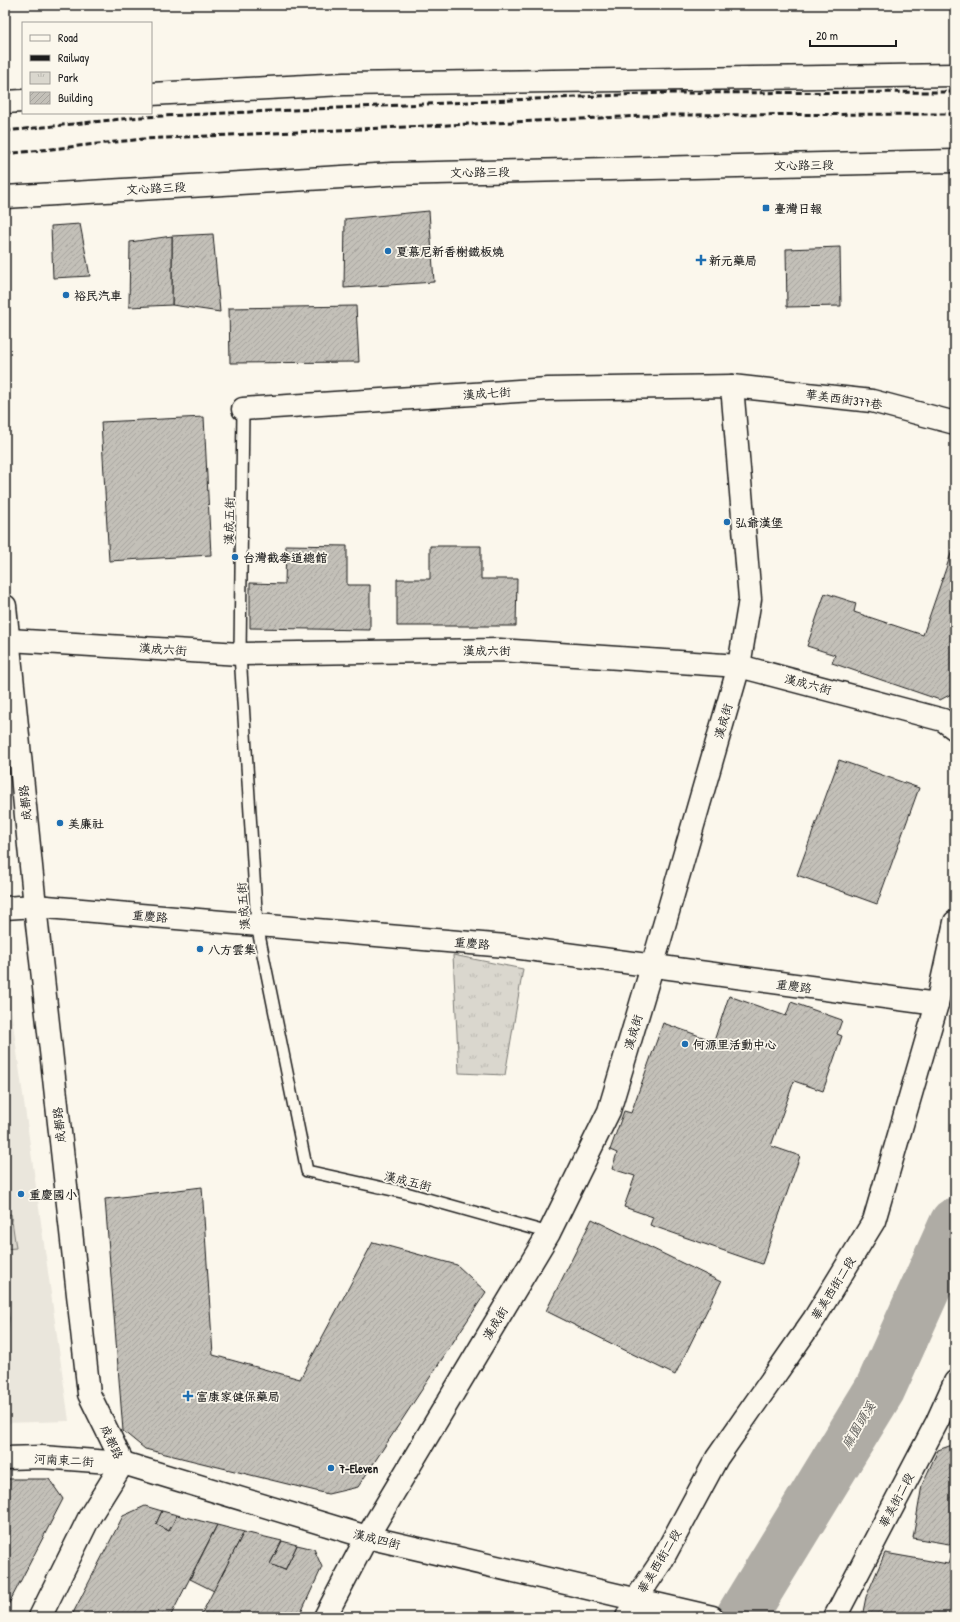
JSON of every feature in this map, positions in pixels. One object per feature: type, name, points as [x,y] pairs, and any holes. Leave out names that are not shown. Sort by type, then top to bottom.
[{"type":"street","points":[[152,94],[344,84],[955,75]]},
{"type":"street","points":[[5,102],[22,101]]},
{"type":"street","name":"文心路三段","points":[[5,197],[392,174],[955,162]]},
{"type":"street","name":"漢成七街","points":[[244,408],[548,389],[732,386]]},
{"type":"street","name":"華美西街377巷","points":[[732,386],[872,401],[955,424]]},
{"type":"street","name":"漢成街","points":[[325,1617],[367,1537],[549,1233],[609,1112],[739,666],[750,599],[732,386]]},
{"type":"street","name":"成都路","points":[[5,606],[35,906],[89,1394],[123,1463],[90,1516],[40,1617]]},
{"type":"street","name":"漢成六街","points":[[9,640],[240,654],[500,650],[739,666],[943,720],[955,730]]},
{"type":"street","name":"重慶路","points":[[5,908],[35,906],[506,946],[652,967],[937,1004]]},
{"type":"street","name":"華美西街二段","points":[[632,1608],[661,1562],[717,1458],[814,1319],[874,1221],[937,1004],[955,922]]},
{"type":"street","name":"華美街二段","points":[[835,1617],[946,1425],[955,1382]]},
{"type":"street","name":"河南東二街","points":[[5,1458],[42,1458],[123,1463]]},
{"type":"street","name":"漢成四街","points":[[123,1463],[367,1537],[632,1608],[688,1612],[712,1617]]},
{"type":"lane","name":"漢成五街","points":[[244,408],[240,654],[256,925],[306,1171],[406,1193],[549,1233]]},
{"type":"shaded area","name":"重慶國小","points":[[5,967],[69,1421],[5,1423]]},
{"type":"green space","points":[[453,955],[523,969],[505,1075],[459,1073]]},
{"type":"green space","points":[[11,1214],[16,1248],[5,1249],[5,1215]]},
{"type":"green space","points":[[5,1299],[9,1318],[5,1352]]},
{"type":"building","name":"夏慕尼新香榭鐵板燒","points":[[429,211],[434,282],[344,288],[345,219]]},
{"type":"building","points":[[80,224],[90,276],[53,278],[51,226]]},
{"type":"building","points":[[213,234],[220,312],[172,305],[172,236]]},
{"type":"building","points":[[172,236],[172,305],[129,307],[130,242]]},
{"type":"building","points":[[840,247],[841,306],[787,307],[786,249]]},
{"type":"building","points":[[356,306],[359,362],[230,363],[229,308]]},
{"type":"building","points":[[204,417],[211,555],[109,561],[101,422]]},
{"type":"building","points":[[286,545],[347,546],[347,585],[370,585],[370,630],[250,628],[250,583],[285,584]]},
{"type":"building","points":[[430,546],[481,546],[481,579],[517,579],[516,626],[397,626],[397,579],[430,579]]},
{"type":"building","points":[[953,548],[955,549],[955,692],[940,700],[832,663],[835,655],[807,646],[825,593],[856,603],[854,612],[923,635]]},
{"type":"building","points":[[839,760],[919,788],[877,904],[797,875]]},
{"type":"building","points":[[729,996],[786,1016],[791,1002],[842,1020],[837,1034],[842,1036],[823,1091],[794,1081],[771,1146],[800,1156],[762,1264],[650,1225],[653,1217],[624,1207],[635,1176],[612,1169],[617,1153],[610,1150],[624,1111],[631,1113],[663,1023],[714,1041]]},
{"type":"building","points":[[202,1187],[213,1355],[300,1379],[373,1242],[457,1265],[486,1292],[358,1487],[328,1494],[145,1449],[123,1431],[105,1199]]},
{"type":"building","points":[[592,1219],[721,1282],[675,1375],[546,1311]]},
{"type":"building","points":[[955,1444],[955,1545],[913,1538],[922,1485],[938,1450]]},
{"type":"building","points":[[5,1479],[49,1479],[63,1499],[5,1611]]},
{"type":"building","points":[[145,1506],[162,1511],[156,1524],[169,1531],[177,1515],[217,1525],[170,1617],[71,1617],[123,1516]]},
{"type":"building","points":[[162,1511],[177,1515],[169,1531],[156,1524]]},
{"type":"building","points":[[217,1525],[244,1532],[214,1591],[190,1579]]},
{"type":"building","points":[[244,1532],[282,1541],[270,1564],[285,1570],[297,1545],[314,1549],[322,1567],[299,1617],[200,1617]]},
{"type":"building","points":[[282,1541],[297,1545],[285,1570],[270,1564]]},
{"type":"building","points":[[953,1551],[955,1551],[955,1617],[862,1617],[866,1597],[885,1553],[948,1564]]},
{"type":"waterway","name":"麻園頭溪","points":[[741,1617],[880,1389],[955,1223]]},
{"type":"railway","points":[[5,131],[141,117],[665,93],[955,92]]},
{"type":"railway","points":[[5,154],[143,139],[666,115],[955,114]]},
{"type":"place","name":"臺灣日報","points":[[766,208]]},
{"type":"place","name":"夏慕尼新香榭鐵板燒","points":[[388,251]]},
{"type":"place","name":"新元藥局","points":[[701,260]]},
{"type":"place","name":"裕民汽車","points":[[66,295]]},
{"type":"place","name":"弘爺漢堡","points":[[727,522]]},
{"type":"place","name":"台灣截拳道總館","points":[[235,557]]},
{"type":"place","name":"美廉社","points":[[60,823]]},
{"type":"place","name":"八方雲集","points":[[200,949]]},
{"type":"place","name":"何源里活動中心","points":[[685,1044]]},
{"type":"place","name":"重慶國小","points":[[21,1194]]},
{"type":"place","name":"富康家健保藥局","points":[[188,1396]]},
{"type":"place","name":"7-Eleven","points":[[331,1468]]}]
